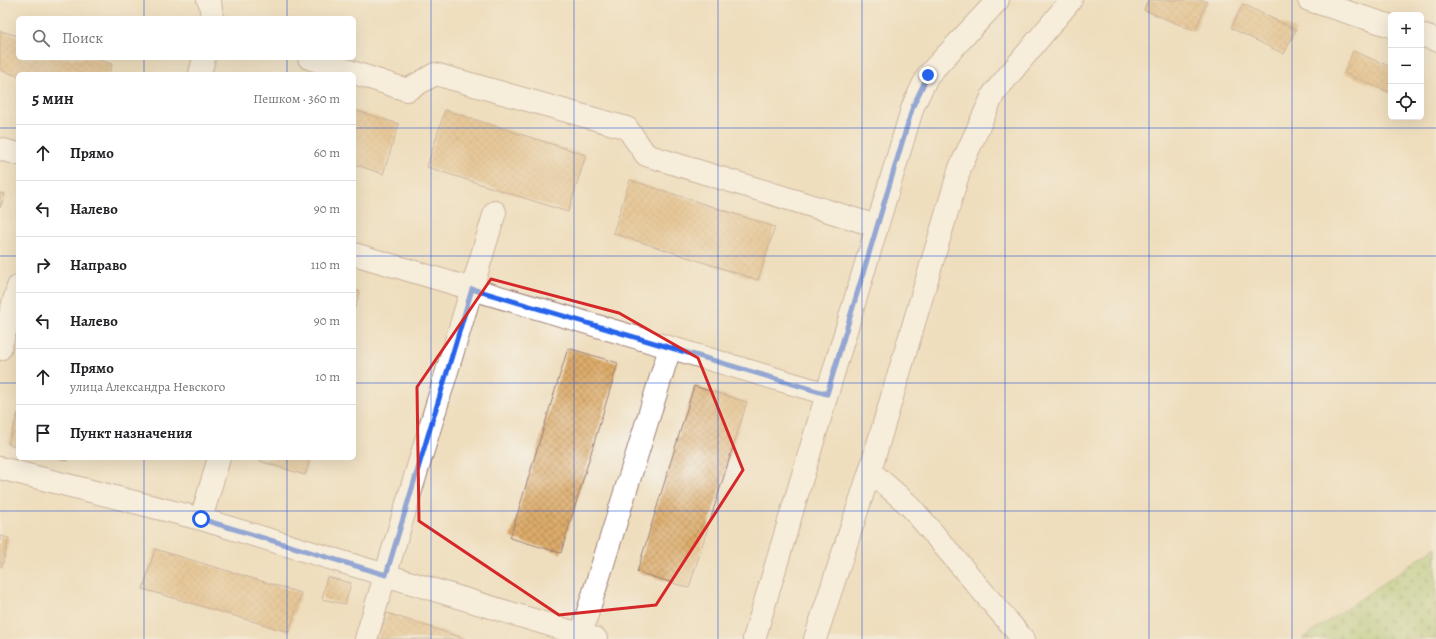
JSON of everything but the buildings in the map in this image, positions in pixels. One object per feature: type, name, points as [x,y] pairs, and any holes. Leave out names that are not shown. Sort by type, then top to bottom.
[{"type":"street","points":[[208,0],[210,1],[212,16]]},
{"type":"street","points":[[754,639],[913,106],[928,75],[998,0]]},
{"type":"street","points":[[815,639],[870,471],[960,168],[994,92],[1071,0]]},
{"type":"street","points":[[1309,0],[1388,25]]},
{"type":"street","points":[[1424,36],[1436,40]]},
{"type":"street","points":[[200,72],[204,60]]},
{"type":"street","points":[[315,60],[352,72]]},
{"type":"street","points":[[356,73],[407,90],[435,74],[627,128],[646,155],[877,226]]},
{"type":"street","points":[[0,149],[16,153]]},
{"type":"street","points":[[366,639],[495,212]]},
{"type":"street","points":[[356,255],[827,394]]},
{"type":"street","points":[[0,349],[16,294]]},
{"type":"street","points":[[0,468],[201,519],[589,637],[670,348]]},
{"type":"street","points":[[201,519],[218,460]]},
{"type":"street","points":[[870,471],[910,506],[1023,639]]},
{"type":"highlighted area","points":[[491,279],[619,313],[698,358],[743,470],[656,605],[559,615],[419,521],[417,387]]},
{"type":"green space","points":[[1436,547],[1436,639],[1302,639]]},
{"type":"route","points":[[201,519],[386,575],[472,289],[827,394],[913,106],[928,75]]}]
